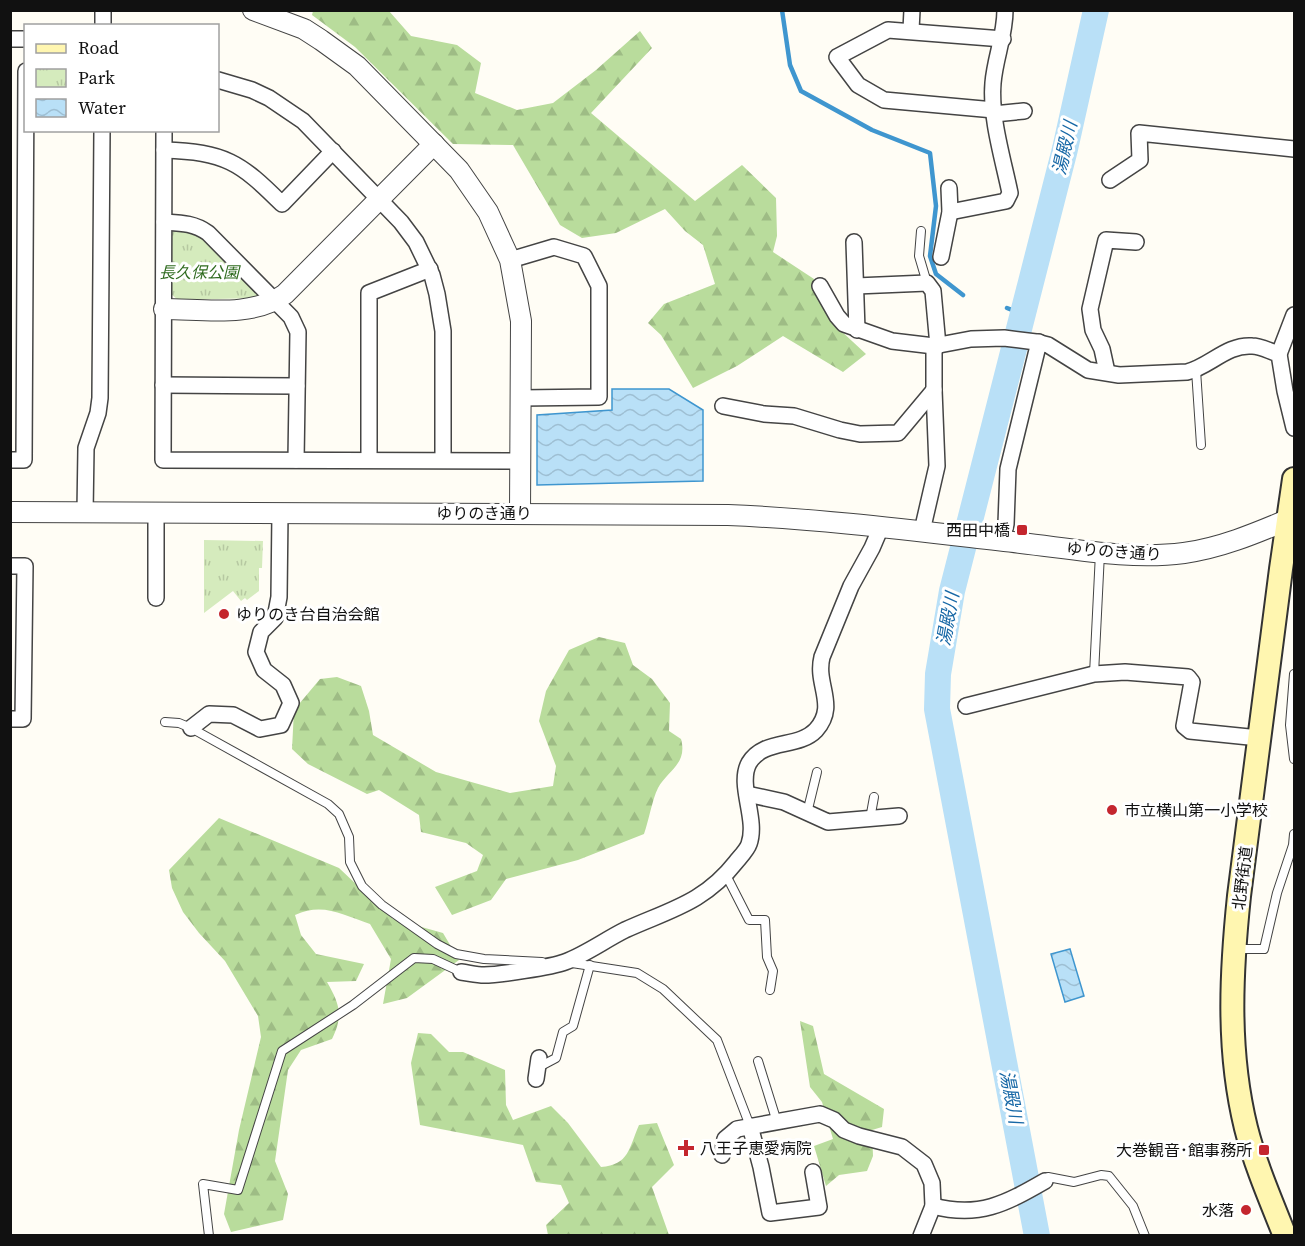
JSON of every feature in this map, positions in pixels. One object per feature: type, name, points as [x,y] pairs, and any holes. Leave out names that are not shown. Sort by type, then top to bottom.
[{"type":"main road","name":"北野街道","points":[[1287,1236],[1250,1143],[1235,1072],[1232,1030],[1234,949],[1259,738],[1284,570],[1287,520],[1294,479]]},
{"type":"street","points":[[254,10],[291,17],[357,66],[459,170],[480,197],[496,226],[510,260],[521,321],[520,513]]},
{"type":"street","points":[[910,30],[912,10]]},
{"type":"street","points":[[950,212],[1006,201],[1010,193],[994,112],[993,83],[1003,39],[1005,10]]},
{"type":"street","points":[[1003,39],[888,30],[837,57],[858,85],[884,100],[994,112],[1024,111]]},
{"type":"street","points":[[219,80],[269,98],[303,121],[402,222],[416,242],[430,269],[437,294],[444,347],[443,460]]},
{"type":"street","points":[[10,460],[24,460],[17,383],[17,307],[24,113]]},
{"type":"street","points":[[85,513],[86,454],[100,398],[102,132]]},
{"type":"street","points":[[164,132],[163,460],[520,460]]},
{"type":"street","points":[[1110,180],[1140,160],[1139,133],[1294,149]]},
{"type":"street","points":[[164,309],[243,309],[260,307],[276,301],[434,144]]},
{"type":"street","points":[[164,150],[194,151],[225,158],[254,176],[282,204],[333,151]]},
{"type":"street","points":[[941,257],[950,212],[949,188]]},
{"type":"street","points":[[164,222],[187,223],[208,232],[291,317],[298,332],[296,460]]},
{"type":"street","points":[[1107,372],[1102,349],[1093,330],[1090,309],[1095,286],[1106,240],[1136,242]]},
{"type":"street","points":[[854,242],[857,330]]},
{"type":"street","points":[[510,260],[554,247],[584,256],[599,286],[599,397],[521,398]]},
{"type":"street","points":[[369,460],[369,292],[430,269]]},
{"type":"street","points":[[856,286],[927,283],[933,291],[937,466],[922,531]]},
{"type":"street","points":[[820,286],[844,324],[892,341],[936,346],[971,339],[1004,338],[1038,342],[1062,353],[1088,370],[1119,375],[1196,370],[1225,352],[1247,346],[1279,354]]},
{"type":"street","points":[[1294,315],[1294,321],[1279,354],[1294,428]]},
{"type":"street","points":[[1002,540],[1006,524],[1008,469],[1038,342]]},
{"type":"street","points":[[163,385],[297,386]]},
{"type":"street","points":[[723,406],[764,414],[794,416],[860,434],[898,433],[934,390]]},
{"type":"street","name":"ゆりのき通り","points":[[10,512],[728,515],[880,526],[1142,555],[1185,553],[1218,546],[1287,520]]},
{"type":"street","points":[[156,513],[149,582],[156,598]]},
{"type":"street","points":[[191,728],[209,714],[232,715],[260,729],[281,725],[291,703],[282,685],[264,670],[256,652],[261,632],[275,618],[279,597],[280,513]]},
{"type":"street","points":[[461,972],[484,975],[563,963],[625,930],[707,892],[726,875],[749,845],[751,827],[745,774],[750,762],[758,753],[771,746],[809,737],[823,722],[828,708],[820,668],[822,657],[850,586],[872,548],[880,526]]},
{"type":"street","points":[[10,566],[25,566],[17,642],[23,719],[10,719]]},
{"type":"street","points":[[966,706],[1094,674],[1125,672],[1188,677],[1192,682],[1184,726],[1190,731],[1259,738]]},
{"type":"street","points":[[747,794],[784,802],[828,822],[898,816]]},
{"type":"street","points":[[722,1155],[725,1139],[737,1129],[820,1114],[834,1120],[844,1130],[902,1147],[924,1164],[932,1183],[933,1206],[921,1236]]},
{"type":"street","points":[[750,1126],[770,1213],[819,1207],[813,1172]]},
{"type":"street","points":[[933,1206],[953,1211],[986,1209],[1016,1197],[1045,1181]]},
{"type":"street","points":[[1287,1236],[1294,1234]]},
{"type":"lane","points":[[921,231],[919,256],[927,283]]},
{"type":"lane","points":[[1196,370],[1201,445]]},
{"type":"lane","points":[[1094,674],[1100,552]]},
{"type":"lane","points":[[1294,674],[1290,725],[1294,759]]},
{"type":"lane","points":[[165,722],[179,723],[191,728],[328,804],[339,814],[350,837],[350,862],[362,886],[382,905],[437,944],[456,954],[484,959],[590,965],[637,973],[663,989],[717,1040],[750,1126]]},
{"type":"lane","points":[[807,813],[818,772]]},
{"type":"lane","points":[[870,819],[874,797]]},
{"type":"lane","points":[[1234,949],[1264,949],[1277,893],[1293,845],[1294,834]]},
{"type":"lane","points":[[726,875],[749,920],[765,920],[767,957],[773,971],[770,990]]},
{"type":"lane","points":[[208,1236],[203,1184],[238,1190],[282,1051],[353,1005],[414,958],[433,959],[461,972]]},
{"type":"lane","points":[[538,1068],[556,1058],[563,1032],[573,1026],[590,965]]},
{"type":"lane","points":[[758,1061],[777,1122]]},
{"type":"lane","points":[[1045,1181],[1048,1178],[1074,1182],[1109,1176],[1133,1206],[1145,1236]]},
{"type":"green space","points":[[313,11],[389,11],[411,36],[457,45],[481,63],[475,93],[517,110],[553,103],[596,70],[640,31],[652,48],[591,113],[695,201],[742,165],[776,198],[777,236],[773,252],[814,279],[827,315],[866,354],[843,372],[783,336],[737,366],[693,388],[661,335],[648,323],[664,304],[715,284],[703,245],[685,231],[665,209],[616,233],[582,238],[560,225],[513,145],[453,144],[355,47],[312,15]]},
{"type":"green space","name":"長久保公園","points":[[176,228],[188,230],[211,243],[259,293],[257,298],[178,300],[171,294],[172,232]]},
{"type":"green space","points":[[204,540],[263,541],[262,568],[259,568],[259,591],[247,600],[245,598],[241,601],[233,591],[204,613]]},
{"type":"green space","points":[[599,637],[625,643],[633,665],[652,679],[670,703],[669,731],[681,739],[682,755],[676,767],[658,788],[644,834],[578,860],[506,879],[491,900],[452,915],[435,887],[477,871],[483,855],[466,843],[421,832],[419,815],[379,790],[367,794],[308,764],[292,749],[294,710],[320,679],[337,677],[361,686],[369,711],[373,735],[436,772],[510,793],[553,786],[556,766],[539,721],[546,691],[569,650]]},
{"type":"green space","points":[[219,818],[339,868],[393,919],[443,933],[459,960],[407,998],[383,1004],[391,959],[370,924],[333,911],[305,911],[295,915],[301,935],[316,954],[364,964],[356,981],[327,982],[337,1003],[339,1016],[336,1031],[332,1039],[301,1050],[288,1070],[275,1161],[288,1194],[283,1220],[231,1232],[224,1214],[239,1130],[261,1037],[258,1016],[225,961],[183,912],[172,888],[169,870]]},
{"type":"green space","points":[[800,1021],[813,1026],[824,1074],[884,1109],[882,1127],[872,1130],[873,1156],[867,1171],[839,1175],[826,1186],[814,1146],[833,1139],[822,1102],[810,1087]]},
{"type":"green space","points":[[418,1033],[431,1034],[449,1052],[463,1052],[505,1070],[506,1105],[513,1120],[551,1106],[568,1123],[601,1167],[610,1166],[623,1159],[639,1125],[657,1123],[674,1165],[652,1187],[669,1235],[548,1235],[546,1225],[569,1203],[561,1185],[536,1182],[523,1145],[420,1125],[411,1063]]},
{"type":"water","points":[[612,389],[669,389],[703,410],[703,481],[537,485],[537,415],[612,410]]},
{"type":"water","points":[[1070,949],[1084,996],[1065,1002],[1051,954]]},
{"type":"waterway","points":[[782,10],[790,65],[801,91],[872,130],[930,153],[936,206],[930,256],[936,274],[963,295]]},
{"type":"waterway","name":"湯殿川","points":[[1037,1236],[937,709],[938,674],[952,591],[1065,149],[1096,10]]},
{"type":"waterway","points":[[1007,308],[1022,314]]},
{"type":"place","name":"西田中橋","points":[[1022,530]]},
{"type":"place","name":"ゆりのき台自治会館","points":[[224,614]]},
{"type":"place","name":"市立横山第一小学校","points":[[1112,810]]},
{"type":"place","name":"八王子恵愛病院","points":[[686,1148]]},
{"type":"place","name":"大巻観音･館事務所","points":[[1264,1150]]},
{"type":"place","name":"水落","points":[[1246,1210]]}]
